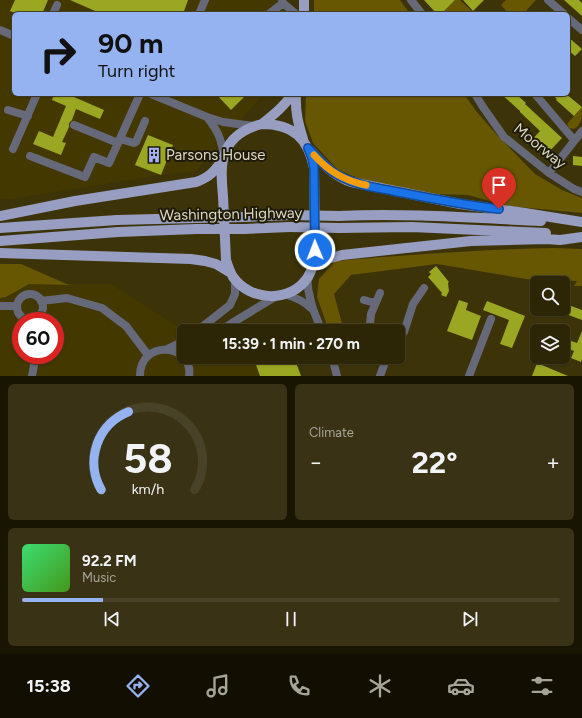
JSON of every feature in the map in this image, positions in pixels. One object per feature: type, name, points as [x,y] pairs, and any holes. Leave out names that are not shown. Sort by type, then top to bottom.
[{"type":"main road","points":[[304,0],[304,12]]},
{"type":"main road","points":[[0,216],[75,201],[196,182],[205,179],[215,171],[234,138],[276,114],[291,96]]},
{"type":"main road","points":[[0,253],[191,259],[216,264],[233,276],[246,289],[260,296],[280,295],[293,290],[307,278],[313,267],[315,258],[314,168],[312,158],[298,123],[296,96]]},
{"type":"main road","points":[[258,125],[273,124],[285,127],[295,133],[321,162],[332,172],[346,180],[455,203],[582,223]]},
{"type":"main road","points":[[224,157],[222,175],[226,260],[233,276]]},
{"type":"main road","name":"Washington Highway","points":[[0,228],[117,220],[339,216],[368,214],[582,223]]},
{"type":"main road","name":"Washington Highway","points":[[0,241],[118,232],[290,227],[412,227],[525,232],[582,237]]},
{"type":"main road","points":[[313,267],[327,259],[342,254],[471,241],[560,240],[582,237]]},
{"type":"street","points":[[200,12],[204,0]]},
{"type":"street","points":[[411,0],[420,12]]},
{"type":"street","points":[[548,0],[562,12]]},
{"type":"street","points":[[271,12],[282,2],[294,12]]},
{"type":"street","points":[[54,12],[56,5]]},
{"type":"street","points":[[570,20],[582,30]]},
{"type":"street","points":[[0,30],[12,35]]},
{"type":"street","points":[[14,149],[37,96]]},
{"type":"street","points":[[30,156],[85,177],[94,157],[109,163],[139,96]]},
{"type":"street","name":"Moorway","points":[[476,96],[504,136],[549,173],[574,189],[582,192]]},
{"type":"street","points":[[537,96],[574,140]]},
{"type":"street","points":[[168,97],[208,117],[223,122],[258,125]]},
{"type":"street","points":[[8,110],[28,116]]},
{"type":"street","points":[[208,117],[217,129],[222,143],[224,157]]},
{"type":"street","points":[[74,125],[119,141],[134,143],[136,142],[145,121]]},
{"type":"street","points":[[549,173],[582,131]]},
{"type":"street","points":[[207,324],[230,306],[235,294],[233,276]]},
{"type":"street","points":[[307,278],[308,292],[319,324]]},
{"type":"street","points":[[405,329],[413,304],[424,288]]},
{"type":"street","points":[[370,324],[371,314],[380,293]]},
{"type":"street","points":[[18,312],[18,302],[26,294],[36,295],[43,305],[42,312]]},
{"type":"street","points":[[230,324],[280,295],[302,300],[313,310]]},
{"type":"street","points":[[41,301],[67,298],[102,308],[126,326],[148,355]]},
{"type":"street","points":[[364,300],[375,304]]},
{"type":"street","points":[[0,306],[17,306]]},
{"type":"street","points":[[469,376],[491,319]]},
{"type":"street","points":[[167,350],[177,345]]},
{"type":"street","points":[[140,376],[140,368],[148,355],[155,351],[161,350],[173,351],[181,355],[185,359],[188,366],[189,376]]},
{"type":"street","points":[[32,376],[34,364]]},
{"type":"street","points":[[334,364],[337,376]]},
{"type":"street","points":[[380,376],[384,364]]},
{"type":"shaded area","points":[[0,0],[283,0],[284,12],[12,12],[12,96],[262,96],[196,171],[161,175],[12,199],[0,199]]},
{"type":"shaded area","points":[[314,0],[400,0],[409,12],[314,12]]},
{"type":"shaded area","points":[[455,0],[460,0],[473,12],[443,12]]},
{"type":"shaded area","points":[[506,0],[536,0],[525,12],[507,12],[501,5]]},
{"type":"shaded area","points":[[306,96],[465,96],[476,111],[497,135],[535,174],[562,190],[582,198],[582,213],[508,206],[468,195],[431,194],[358,178],[338,170],[313,143],[305,121]]},
{"type":"shaded area","points":[[582,107],[582,117],[579,125],[574,129],[569,128],[567,124]]},
{"type":"shaded area","points":[[582,249],[582,286],[574,286],[577,281],[570,281],[570,276],[530,276],[530,280],[437,264],[351,275],[334,294],[342,324],[327,324],[317,297],[319,279],[335,261],[472,251]]},
{"type":"shaded area","points":[[0,264],[21,264],[69,285],[29,284],[6,297],[0,298]]},
{"type":"shaded area","points":[[29,284],[111,284],[177,326],[177,364],[294,364],[300,376],[0,376],[0,298],[6,297]]},
{"type":"building","points":[[15,0],[48,0],[43,12],[10,11]]},
{"type":"building","points":[[70,0],[188,0],[184,12],[97,12]]},
{"type":"building","points":[[424,0],[455,0],[443,12],[435,12]]},
{"type":"building","points":[[463,0],[484,0],[473,11]]},
{"type":"building","points":[[564,0],[579,0],[582,3],[582,16]]},
{"type":"building","points":[[570,39],[582,49],[575,56],[570,52]]},
{"type":"building","points":[[53,96],[72,96],[104,110],[100,119],[76,109],[62,142],[66,143],[61,155],[33,144],[39,131],[53,137],[66,106],[52,100]]},
{"type":"building","points":[[218,96],[245,96],[231,110]]},
{"type":"building","points":[[503,96],[518,96],[562,138],[547,154],[532,140],[540,131]]},
{"type":"building","points":[[553,96],[568,96],[582,107],[574,116],[556,100],[557,99]]},
{"type":"building","name":"Parsons House","points":[[148,135],[173,145],[161,175],[135,165]]},
{"type":"building","points":[[573,156],[582,157],[582,166],[573,165]]},
{"type":"building","points":[[436,266],[449,282],[449,291],[446,297],[441,295],[442,293],[428,277],[431,274],[429,272]]},
{"type":"building","points":[[459,300],[468,303],[466,310],[481,316],[472,340],[447,331]]},
{"type":"building","points":[[487,301],[525,316],[512,348],[500,344],[509,320],[483,310]]},
{"type":"building","points":[[570,306],[582,310],[582,320],[570,316]]},
{"type":"building","points":[[582,331],[581,362],[571,358],[574,351],[570,350],[570,340],[577,343]]},
{"type":"building","points":[[256,364],[297,364],[301,376],[260,376]]},
{"type":"building","points":[[537,364],[539,364],[568,376],[532,376]]},
{"type":"slow traffic","points":[[314,155],[332,172],[346,180],[366,185]]},
{"type":"place","name":"Parsons House","points":[[154,155]]},
{"type":"route","points":[[315,250],[314,168],[308,148],[332,172],[346,180],[434,200],[499,209]]}]
